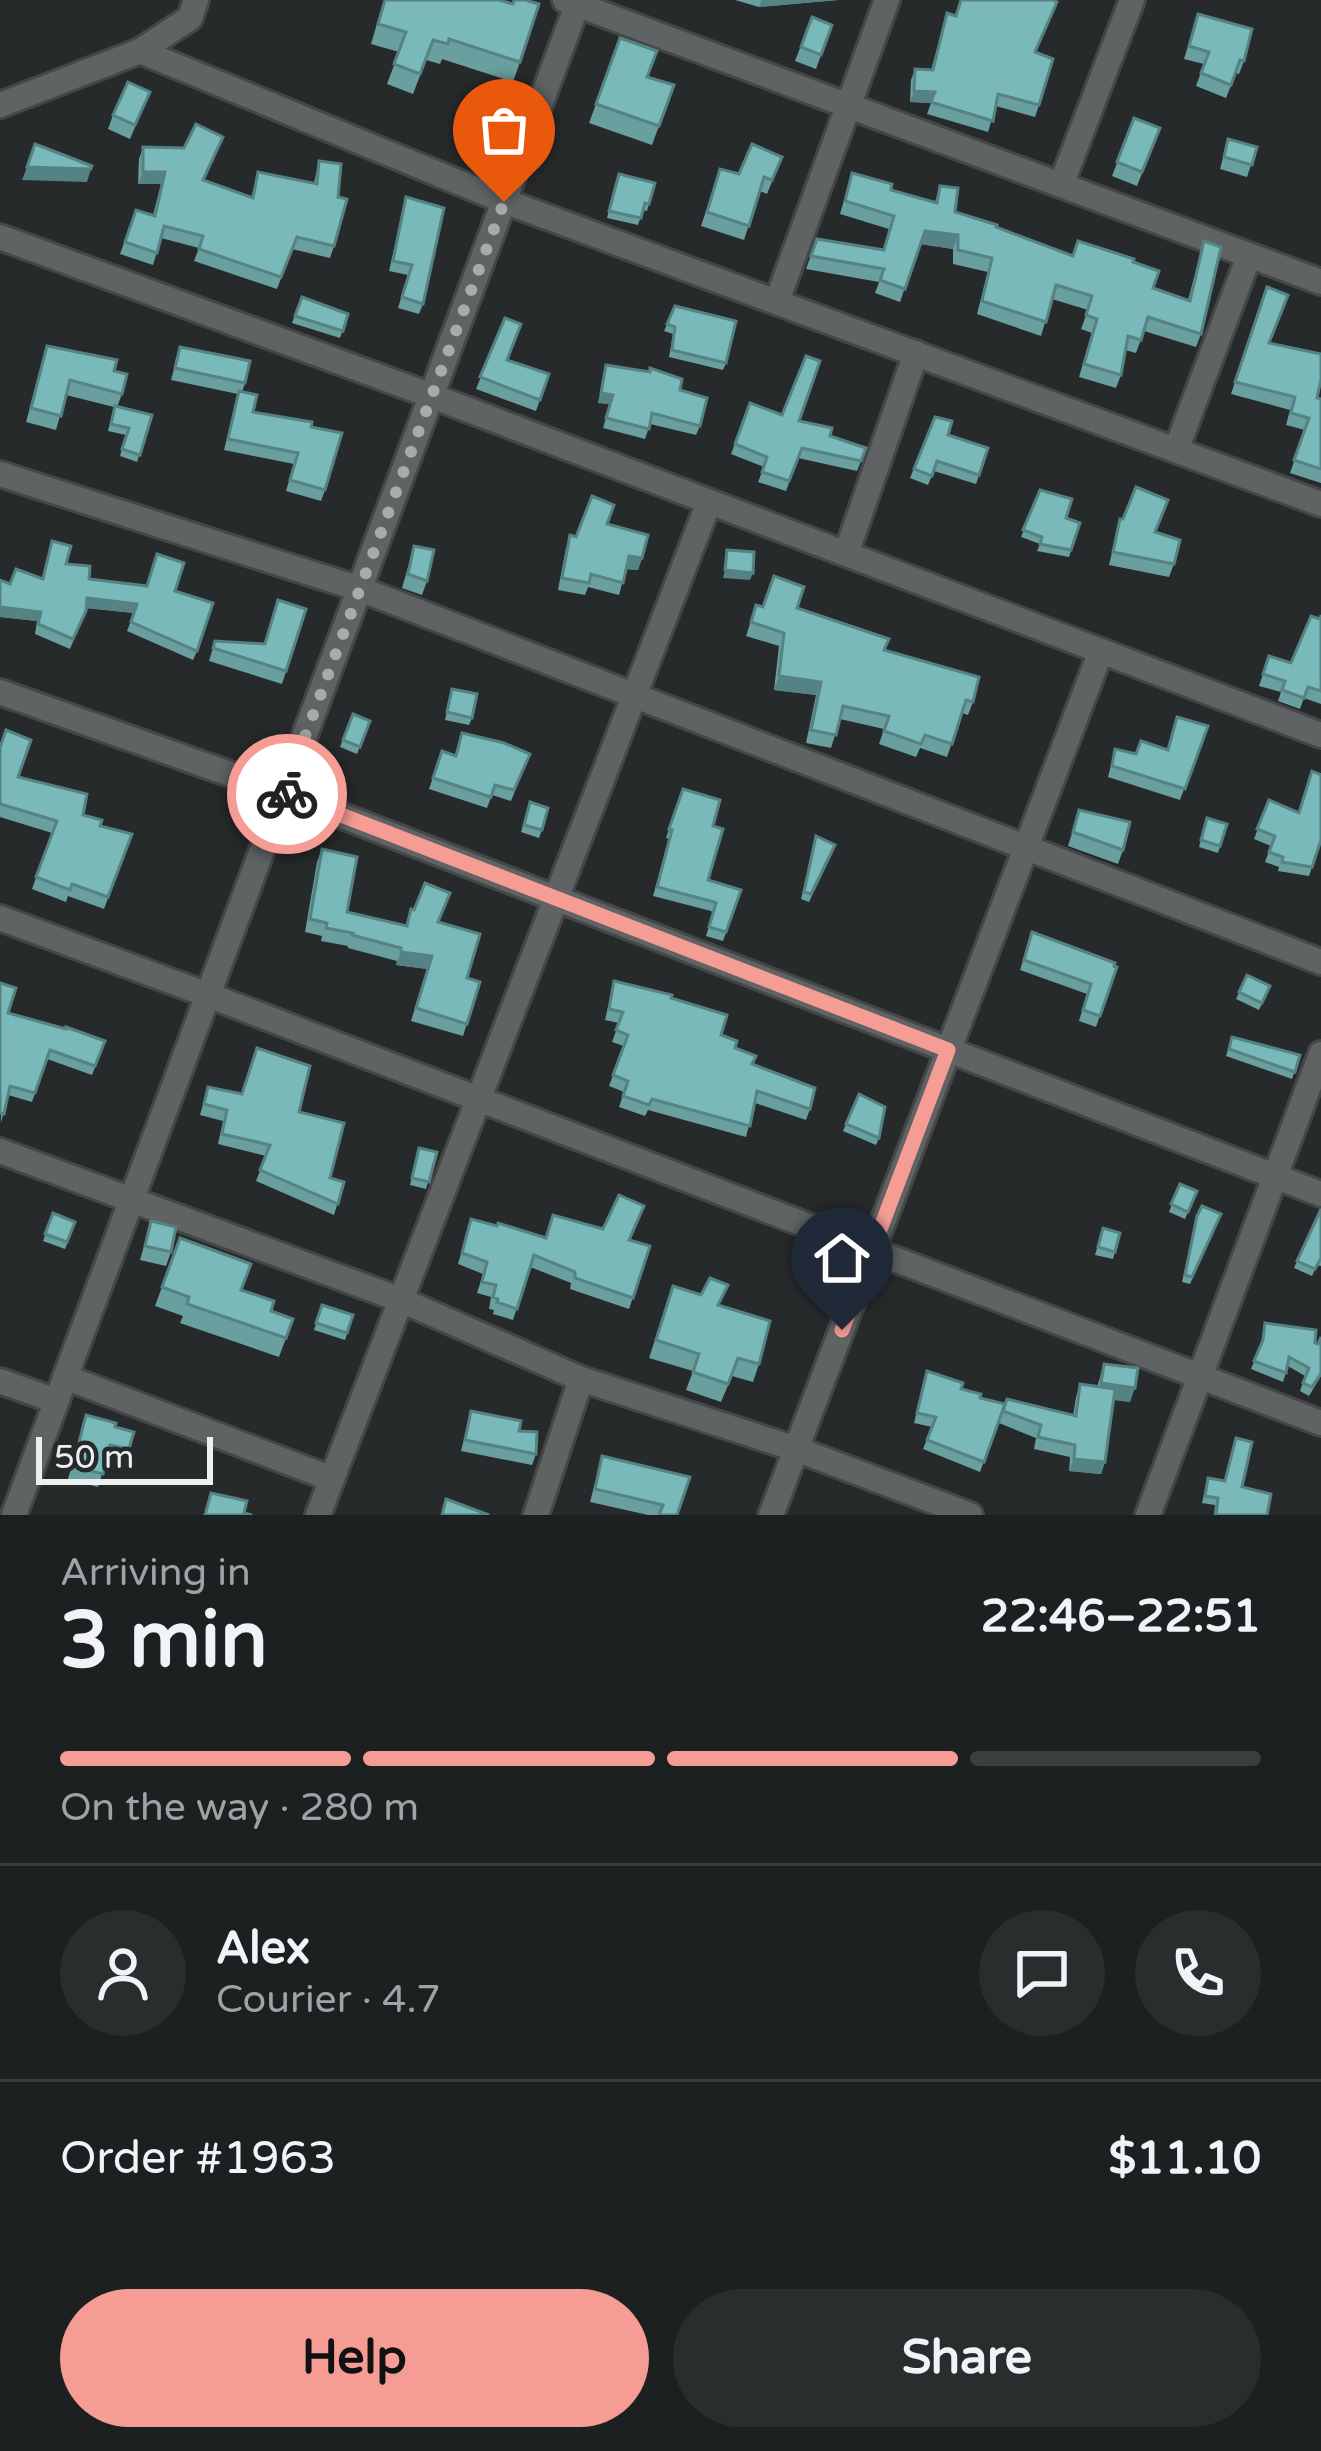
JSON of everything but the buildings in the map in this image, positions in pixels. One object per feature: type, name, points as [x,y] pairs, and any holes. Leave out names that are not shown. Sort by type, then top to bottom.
[{"type":"street","points":[[0,105],[140,51],[190,18],[196,0]]},
{"type":"street","points":[[777,301],[887,0]]},
{"type":"street","points":[[1061,185],[1132,0]]},
{"type":"street","points":[[14,1515],[504,202],[574,2],[1321,282]]},
{"type":"street","points":[[140,51],[504,202],[1321,504]]},
{"type":"street","points":[[0,237],[432,396],[1321,735]]},
{"type":"street","points":[[1176,450],[1250,256]]},
{"type":"street","points":[[846,554],[916,353]]},
{"type":"street","points":[[0,474],[360,589],[1321,962]]},
{"type":"street","points":[[318,1515],[709,502]]},
{"type":"street","points":[[771,1515],[1100,651]]},
{"type":"street","points":[[0,692],[284,793],[1321,1194]]},
{"type":"street","points":[[0,918],[1321,1423]]},
{"type":"street","points":[[1148,1515],[1321,1054]]},
{"type":"street","points":[[0,1151],[400,1300],[581,1379],[796,1450],[970,1515]]},
{"type":"street","points":[[536,1515],[581,1379]]},
{"type":"street","points":[[0,1381],[61,1389],[332,1480]]},
{"type":"way so far","points":[[287,794],[504,202]]},
{"type":"route","points":[[287,794],[948,1050],[842,1330]]}]
